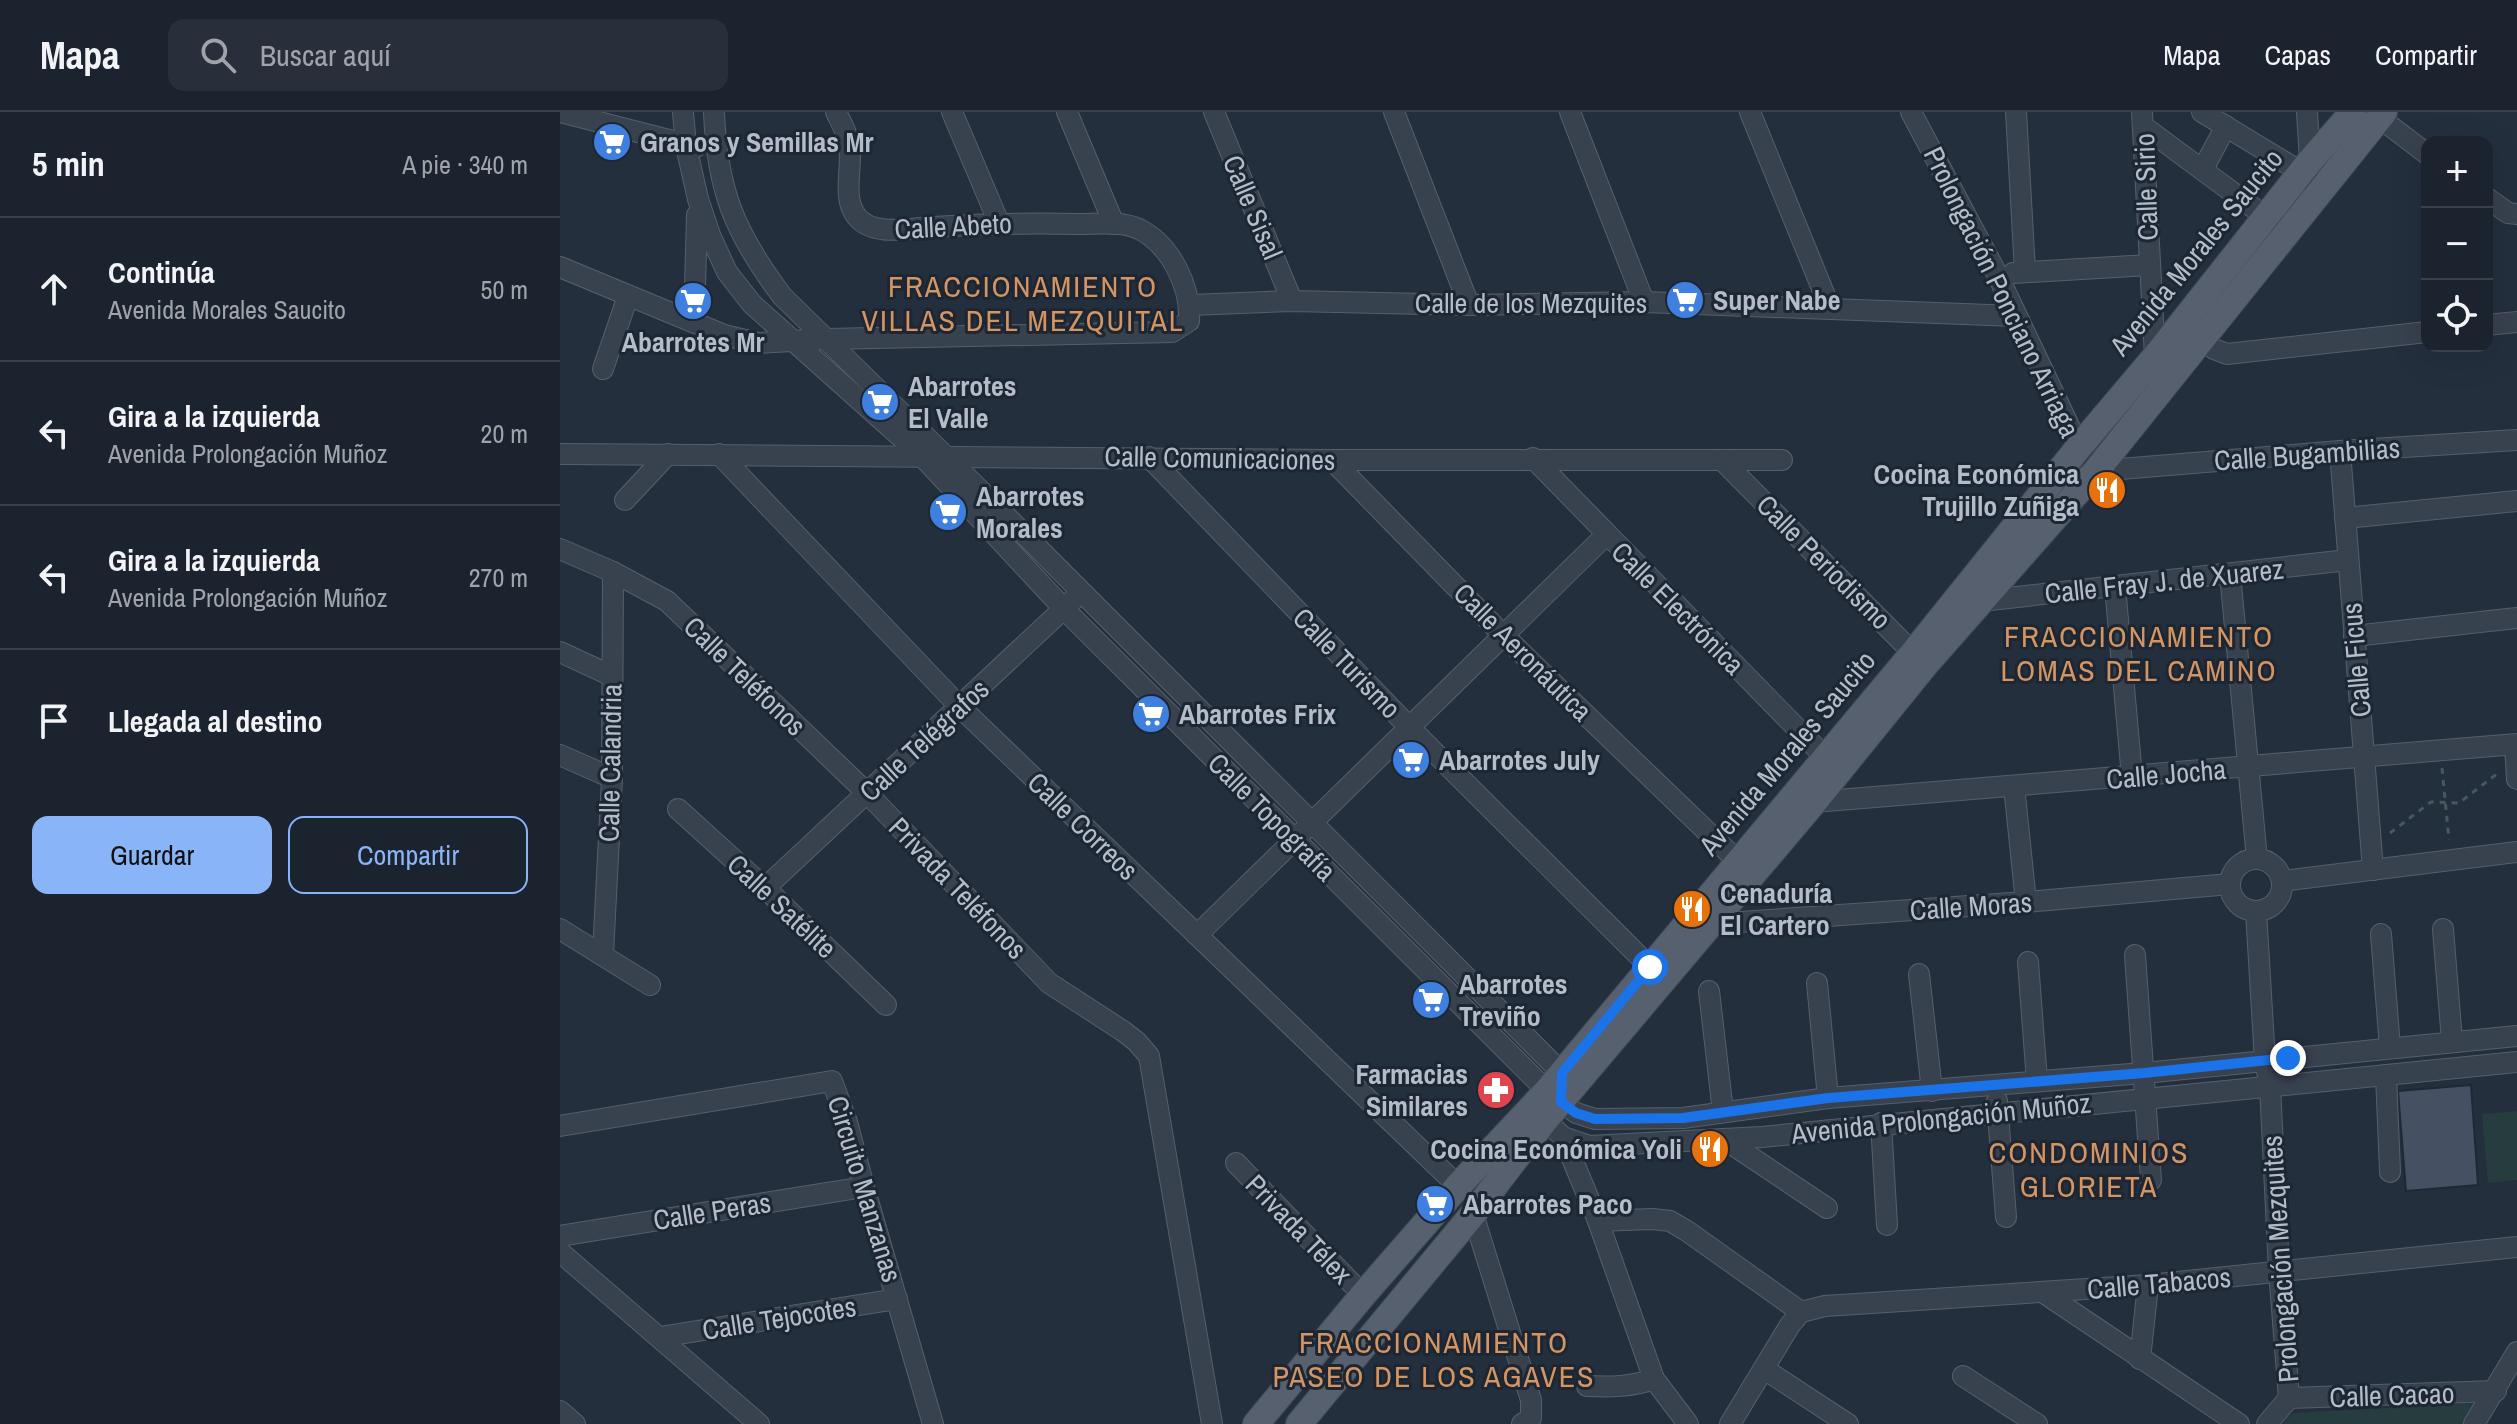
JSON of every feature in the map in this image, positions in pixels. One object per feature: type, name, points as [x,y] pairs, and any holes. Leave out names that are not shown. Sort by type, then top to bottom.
[{"type":"main road","name":"Avenida Morales Saucito","points":[[1256,1424],[1458,1186],[1556,1105],[1712,924],[1745,868],[1825,757],[1920,658],[1981,601],[2096,471],[2203,338],[2277,225],[2305,167],[2372,114]]},
{"type":"main road","name":"Avenida Morales Saucito","points":[[1299,1424],[1473,1214],[1556,1105],[1650,967],[1745,868],[1814,802],[2079,447],[2155,357],[2277,225],[2321,190],[2372,114]]},
{"type":"street","points":[[683,112],[686,146],[698,199],[694,322]]},
{"type":"street","name":"Calle Topografía","points":[[714,112],[716,151],[726,199],[758,265],[782,296],[1312,822],[1556,1105]]},
{"type":"street","name":"Calle Abeto","points":[[836,112],[848,140],[848,198],[858,218],[879,230],[999,223],[1114,224]]},
{"type":"street","points":[[952,112],[999,223]]},
{"type":"street","points":[[560,267],[724,335],[758,343],[1172,332],[1189,321],[1190,305],[1176,266],[1158,244],[1138,229],[1114,224],[1067,112]]},
{"type":"street","name":"Calle Sisal","points":[[1214,112],[1292,301]]},
{"type":"street","points":[[1394,112],[1469,305]]},
{"type":"street","points":[[1570,112],[1644,302]]},
{"type":"street","points":[[1750,112],[1830,308]]},
{"type":"street","points":[[2016,112],[2025,271]]},
{"type":"street","points":[[2202,112],[2305,167],[2321,190]]},
{"type":"street","points":[[2305,167],[2307,112]]},
{"type":"street","points":[[572,114],[686,146],[716,151]]},
{"type":"street","points":[[2372,114],[2421,150]]},
{"type":"street","name":"Prolongación Ponciano Arriaga","points":[[1917,117],[1998,276],[2079,447],[2096,471]]},
{"type":"street","points":[[2142,119],[2277,225]]},
{"type":"street","name":"Calle Sirio","points":[[2142,119],[2155,357]]},
{"type":"street","points":[[2203,169],[2226,126]]},
{"type":"street","name":"Calle Topografía","points":[[698,199],[727,272],[752,304],[921,455],[1064,609],[1556,1105]]},
{"type":"street","points":[[2493,202],[2514,218]]},
{"type":"street","points":[[1998,276],[2025,271],[2149,265]]},
{"type":"street","points":[[603,369],[628,296]]},
{"type":"street","name":"Calle de los Mezquites","points":[[1190,305],[1292,301],[1469,305],[1644,302],[2016,316]]},
{"type":"street","points":[[2493,324],[2517,322]]},
{"type":"street","points":[[2203,338],[2214,349],[2227,354],[2421,333]]},
{"type":"street","name":"Calle Bugambilias","points":[[2096,471],[2517,440]]},
{"type":"street","name":"Calle Ficus","points":[[2340,451],[2373,870]]},
{"type":"street","name":"Calle Comunicaciones","points":[[560,454],[1782,460]]},
{"type":"street","points":[[625,500],[668,454]]},
{"type":"street","name":"Calle Correos","points":[[719,454],[960,707],[1458,1186]]},
{"type":"street","name":"Calle Turismo","points":[[1149,457],[1409,727],[1650,967]]},
{"type":"street","name":"Calle Electrónica","points":[[1533,458],[1825,757]]},
{"type":"street","name":"Calle Aeronáutica","points":[[1332,460],[1502,634],[1745,868]]},
{"type":"street","name":"Calle Periodismo","points":[[1722,460],[1920,658]]},
{"type":"street","points":[[2345,518],[2517,501]]},
{"type":"street","points":[[1197,935],[1606,535]]},
{"type":"street","name":"Calle Teléfonos","points":[[560,549],[613,572],[667,601],[867,793]]},
{"type":"street","name":"Calle Fray J. de Xuarez","points":[[1981,601],[2348,560]]},
{"type":"street","name":"Calle Calandria","points":[[603,954],[612,778],[613,572]]},
{"type":"street","points":[[2230,574],[2257,859]]},
{"type":"street","points":[[2115,586],[2132,777]]},
{"type":"street","name":"Calle Telégrafos","points":[[765,888],[1081,592]]},
{"type":"street","points":[[2354,636],[2517,618]]},
{"type":"street","points":[[560,652],[612,676]]},
{"type":"street","name":"Calle Jocha","points":[[1814,802],[2440,751],[2516,757]]},
{"type":"street","points":[[560,755],[612,778]]},
{"type":"street","points":[[2014,786],[2026,902]]},
{"type":"street","name":"Privada Teléfonos","points":[[867,793],[1049,983],[1123,1031],[1149,1056],[1212,1424]]},
{"type":"street","name":"Calle Satélite","points":[[678,809],[886,1005]]},
{"type":"street","points":[[2282,881],[2517,852]]},
{"type":"street","points":[[2257,859],[2274,865],[2282,881],[2279,898],[2265,910],[2256,911],[2240,906],[2231,892],[2235,869],[2249,860],[2257,859]]},
{"type":"street","name":"Calle Moras","points":[[1712,924],[2230,884]]},
{"type":"street","name":"Prolongación Mezquites","points":[[2256,911],[2289,1398],[2267,1424]]},
{"type":"street","points":[[560,929],[650,985]]},
{"type":"street","points":[[2443,929],[2452,1041]]},
{"type":"street","points":[[2381,934],[2390,1048]]},
{"type":"street","points":[[2135,955],[2151,1180]]},
{"type":"street","points":[[2028,962],[2037,1081]]},
{"type":"street","points":[[1919,974],[1932,1091]]},
{"type":"street","points":[[1817,983],[1828,1098]]},
{"type":"street","points":[[1709,991],[1723,1112]]},
{"type":"street","name":"Avenida Prolongación Muñoz","points":[[1556,1105],[1595,1119],[1683,1118],[1828,1098],[2144,1073],[2517,1036]]},
{"type":"street","name":"Avenida Prolongación Muñoz","points":[[1556,1105],[1589,1146],[1762,1137],[2517,1062]]},
{"type":"street","points":[[2386,1075],[2390,1172]]},
{"type":"street","name":"Circuito Manzanas","points":[[560,1126],[832,1081],[847,1122],[933,1424]]},
{"type":"street","points":[[1995,1085],[2006,1217]]},
{"type":"street","points":[[1556,1105],[1654,1379],[1688,1424]]},
{"type":"street","points":[[1762,1106],[1762,1137]]},
{"type":"street","points":[[1881,1123],[1887,1225]]},
{"type":"street","points":[[1724,1139],[1827,1208]]},
{"type":"street","name":"Privada Télex","points":[[1236,1163],[1363,1295]]},
{"type":"street","name":"Calle Peras","points":[[560,1236],[864,1187]]},
{"type":"street","points":[[1473,1214],[1531,1400],[1531,1418],[1522,1424]]},
{"type":"street","points":[[1598,1221],[1670,1221],[1801,1312],[1730,1424]]},
{"type":"street","name":"Calle Tabacos","points":[[1801,1312],[1825,1306],[2148,1285],[2517,1247]]},
{"type":"street","points":[[560,1252],[759,1424]]},
{"type":"street","points":[[2140,1359],[2148,1285]]},
{"type":"street","points":[[2044,1293],[2239,1424]]},
{"type":"street","name":"Calle Tejocotes","points":[[660,1337],[897,1299]]},
{"type":"street","points":[[2474,1424],[2517,1352]]},
{"type":"street","points":[[1764,1369],[1848,1424]]},
{"type":"street","points":[[1963,1376],[2037,1424]]},
{"type":"street","points":[[1587,1386],[1619,1387],[1654,1379]]},
{"type":"street","name":"Calle Cacao","points":[[2289,1398],[2496,1391]]},
{"type":"street","points":[[560,1411],[575,1424]]},
{"type":"path","points":[[2440,751],[2451,860]]},
{"type":"path","points":[[2371,848],[2431,802],[2459,803],[2516,757]]},
{"type":"green space","points":[[2517,1111],[2517,1180],[2488,1183],[2482,1114]]},
{"type":"green space","points":[[2478,1403],[2465,1424],[2283,1424],[2292,1413]]},
{"type":"building","points":[[2471,1085],[2478,1185],[2406,1191],[2398,1091]]},
{"type":"place","name":"Granos y Semillas Mr","points":[[612,142]]},
{"type":"place","name":"Super Nabe","points":[[1685,300]]},
{"type":"place","name":"Abarrotes Mr","points":[[693,301]]},
{"type":"place","name":"Abarrotes El Valle","points":[[880,402]]},
{"type":"place","name":"Cocina Económica Trujillo Zuñiga","points":[[2107,490]]},
{"type":"place","name":"Abarrotes Morales","points":[[948,512]]},
{"type":"place","name":"Abarrotes Frix","points":[[1151,714]]},
{"type":"place","name":"Abarrotes July","points":[[1411,760]]},
{"type":"place","name":"Cenaduría El Cartero","points":[[1692,909]]},
{"type":"place","name":"Abarrotes Treviño","points":[[1431,1000]]},
{"type":"place","name":"Farmacias Similares","points":[[1496,1090]]},
{"type":"place","name":"Cocina Económica Yoli","points":[[1710,1149]]},
{"type":"place","name":"Abarrotes Paco","points":[[1435,1204]]},
{"type":"district","name":"FRACCIONAMIENTO VILLAS DEL MEZQUITAL","points":[[1023,304]]},
{"type":"district","name":"FRACCIONAMIENTO LOMAS DEL CAMINO","points":[[2139,654]]},
{"type":"district","name":"CONDOMINIOS GLORIETA","points":[[2089,1170]]},
{"type":"district","name":"FRACCIONAMIENTO PASEO DE LOS AGAVES","points":[[1434,1360]]},
{"type":"route","points":[[1650,967],[1562,1073],[1561,1102],[1576,1113],[1595,1119],[1683,1118],[1828,1098],[2144,1073],[2288,1058]]}]
